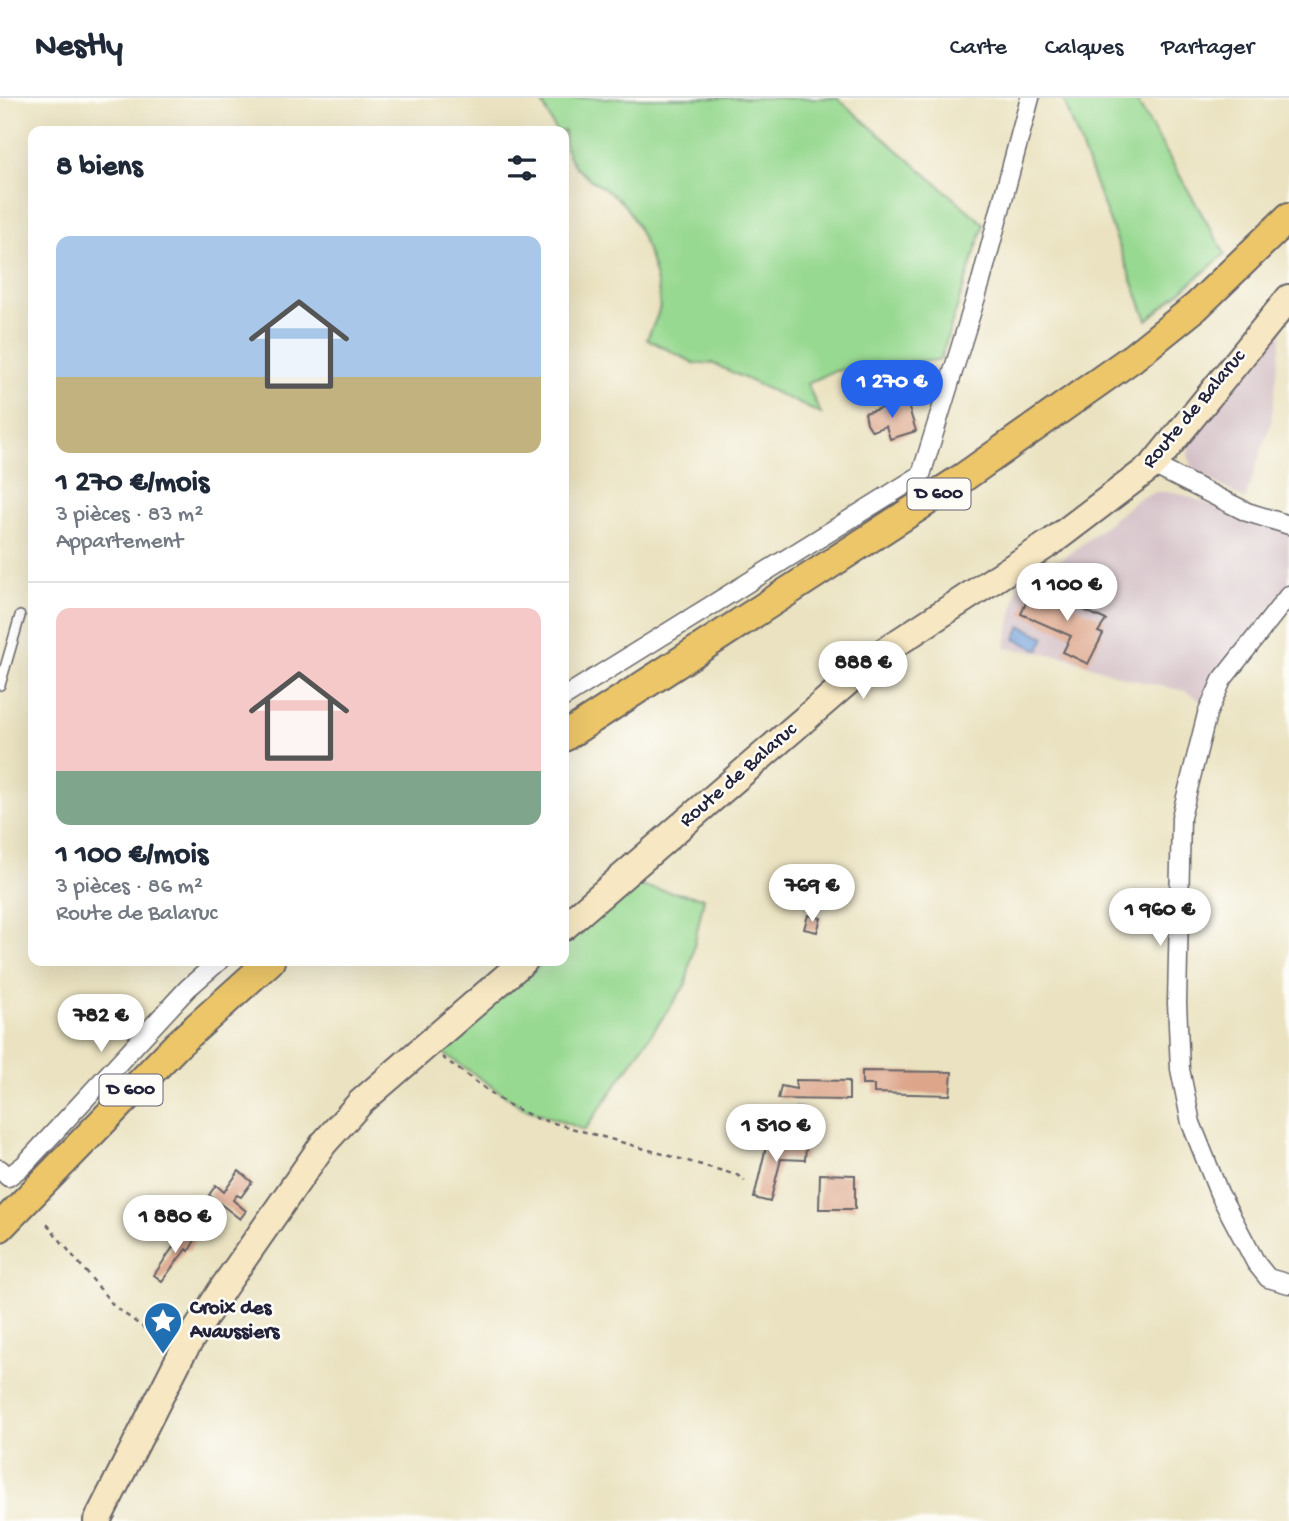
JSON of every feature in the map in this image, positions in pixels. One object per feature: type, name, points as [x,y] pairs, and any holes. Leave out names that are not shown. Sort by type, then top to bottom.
[{"type":"main road","name":"D 600","points":[[569,734],[964,477],[1131,359],[1197,306],[1289,217]]},
{"type":"main road","name":"D 600","points":[[0,1227],[177,1045],[264,966]]},
{"type":"street","points":[[569,694],[921,475],[981,281],[1030,98]]},
{"type":"street","name":"Route de Balaruc","points":[[569,922],[880,654],[1054,541],[1153,465],[1289,298]]},
{"type":"street","points":[[1153,465],[1247,512],[1289,525]]},
{"type":"street","points":[[1289,595],[1222,680],[1207,714],[1181,817],[1177,1003],[1180,1069],[1191,1124],[1219,1193],[1256,1263],[1268,1278],[1289,1284]]},
{"type":"street","points":[[4,1173],[24,1165],[188,988],[213,966]]},
{"type":"street","points":[[97,1521],[181,1355],[223,1288],[324,1143],[345,1117],[518,966]]},
{"type":"lane","points":[[0,685],[20,616]]},
{"type":"path","points":[[425,1045],[505,1103],[536,1118],[737,1175],[745,1181]]},
{"type":"path","points":[[47,1224],[114,1306],[181,1355]]},
{"type":"shaded area","points":[[1283,323],[1271,423],[1245,500],[1193,469],[1188,455],[1190,439]]},
{"type":"shaded area","points":[[1156,492],[1175,492],[1289,533],[1289,584],[1241,644],[1203,702],[1185,691],[1129,679],[1062,656],[1005,648],[1019,581],[1070,554],[1138,499]]},
{"type":"green space","points":[[540,98],[837,98],[984,224],[940,360],[855,367],[831,372],[807,384],[821,414],[712,363],[696,364],[647,339],[660,304],[652,264],[640,232],[626,207],[574,165],[569,156],[569,126],[554,126]]},
{"type":"green space","points":[[1063,98],[1135,98],[1225,254],[1147,320]]},
{"type":"green space","points":[[634,885],[704,898],[686,984],[585,1130],[522,1107],[439,1050],[539,966],[569,966],[569,941]]},
{"type":"water","points":[[1021,626],[1045,637],[1039,650],[1015,639]]},
{"type":"water","points":[[796,1107],[806,1111],[802,1134],[790,1131]]},
{"type":"building","points":[[908,405],[916,431],[890,439],[886,426],[872,431],[867,423],[865,413],[885,407]]},
{"type":"building","points":[[1033,587],[1106,620],[1098,632],[1103,634],[1088,664],[1063,652],[1071,636],[1021,614]]},
{"type":"building","points":[[808,915],[821,918],[817,932],[804,929]]},
{"type":"building","points":[[862,1071],[952,1072],[950,1095],[874,1093],[874,1085],[862,1085]]},
{"type":"building","points":[[796,1080],[849,1081],[849,1100],[778,1099],[781,1086],[796,1089]]},
{"type":"building","points":[[769,1134],[784,1138],[783,1142],[806,1145],[805,1160],[781,1159],[770,1202],[754,1198]]},
{"type":"building","points":[[239,1171],[252,1182],[241,1197],[237,1195],[233,1200],[246,1211],[240,1219],[209,1195],[216,1185],[224,1192]]},
{"type":"building","points":[[820,1174],[855,1175],[855,1209],[819,1209]]},
{"type":"building","points":[[184,1231],[195,1240],[189,1251],[186,1249],[162,1281],[154,1275]]},
{"type":"place","name":"Croix des Avaussiers","points":[[163,1355]]}]
